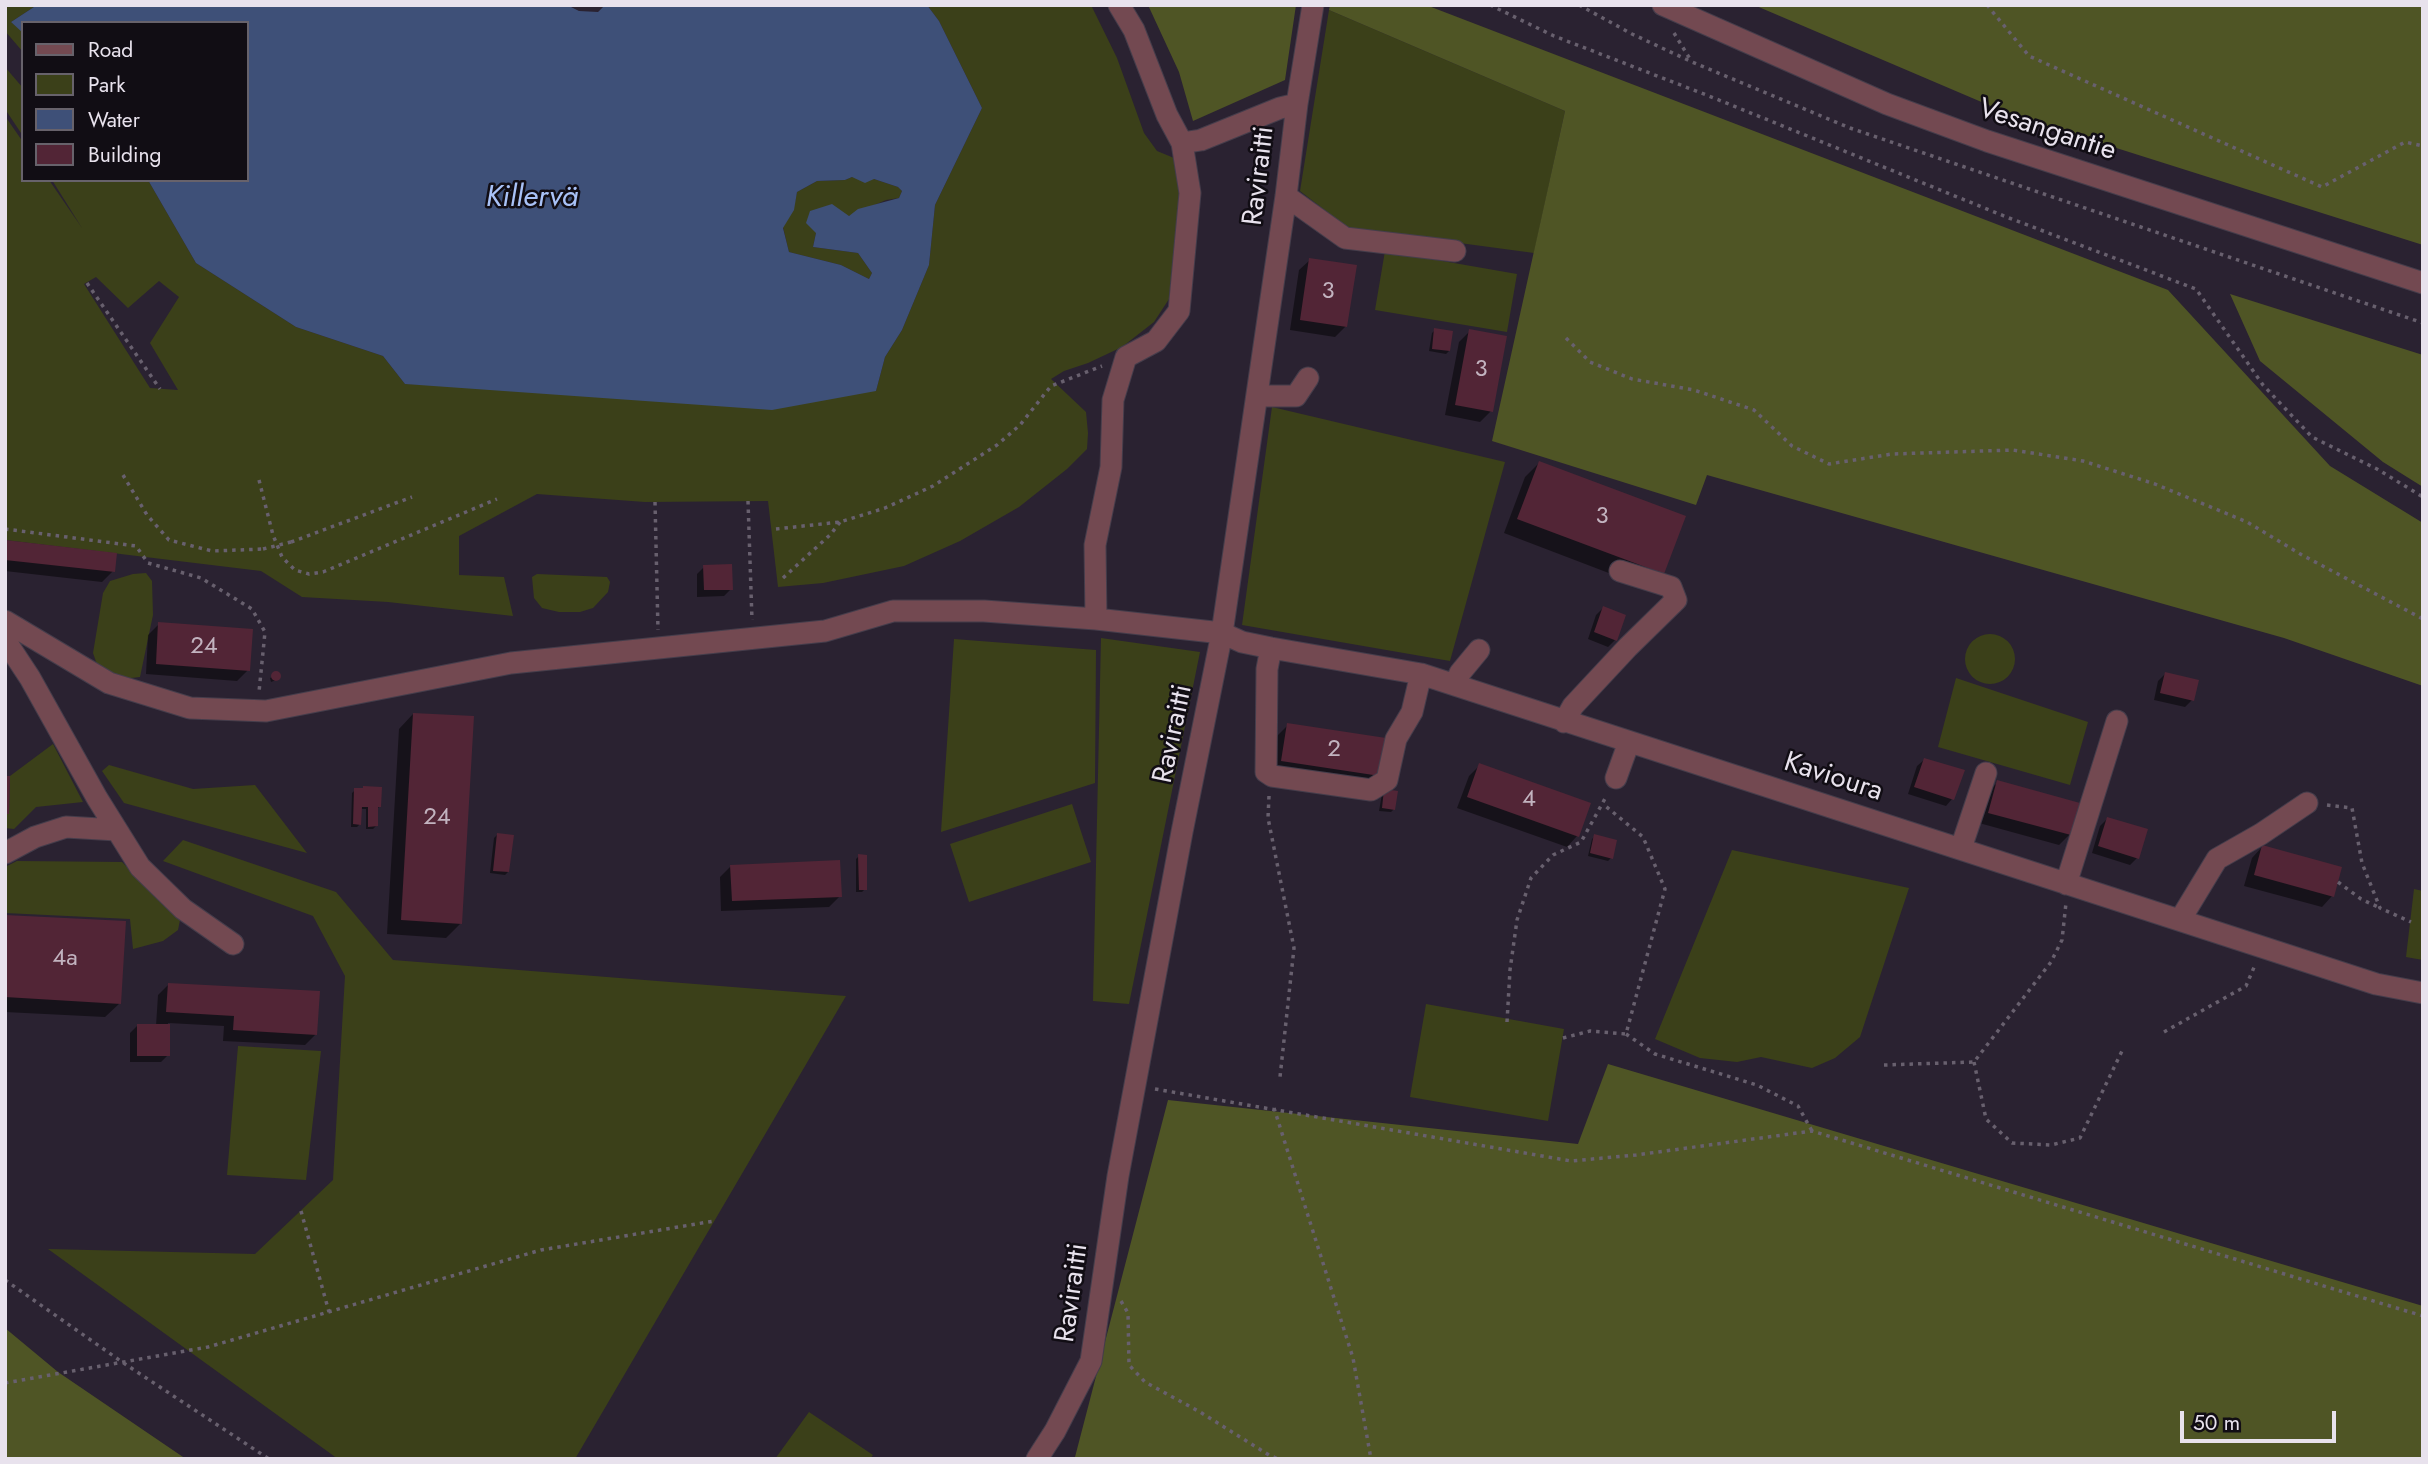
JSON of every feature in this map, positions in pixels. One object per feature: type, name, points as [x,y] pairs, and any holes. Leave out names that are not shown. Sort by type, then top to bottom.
[{"type":"street","points":[[1096,620],[1095,545],[1111,467],[1113,400],[1126,357],[1156,341],[1179,311],[1190,193],[1182,143],[1167,115],[1134,30],[1119,5]]},
{"type":"street","name":"Raviraitti","points":[[1037,1459],[1055,1431],[1091,1362],[1118,1176],[1179,845],[1222,634],[1313,5]]},
{"type":"street","name":"Vesangantie","points":[[1663,5],[1887,104],[1987,141],[2423,283]]},
{"type":"street","points":[[1182,143],[1201,140],[1280,108],[1297,104]]},
{"type":"street","points":[[1286,196],[1345,238],[1455,251]]},
{"type":"street","points":[[1257,396],[1296,396],[1308,378]]},
{"type":"street","points":[[1564,722],[1573,706],[1676,600],[1671,587],[1620,571]]},
{"type":"street","name":"Kavioura","points":[[5,621],[109,683],[190,708],[266,711],[511,663],[825,631],[893,611],[984,611],[1222,634],[1242,642],[1271,648],[1421,674],[2376,984],[2423,993]]},
{"type":"street","points":[[5,640],[140,867],[183,909],[233,944]]},
{"type":"street","points":[[1271,648],[1267,669],[1266,772],[1272,776],[1371,790],[1387,780],[1396,739],[1412,712],[1421,674]]},
{"type":"street","points":[[1455,685],[1460,673],[1479,650]]},
{"type":"street","points":[[2066,884],[2117,721]]},
{"type":"street","points":[[1616,778],[1629,742]]},
{"type":"street","points":[[1961,848],[1986,773]]},
{"type":"street","points":[[2180,920],[2217,859],[2307,803]]},
{"type":"street","points":[[5,853],[35,836],[66,827],[117,830]]},
{"type":"path","points":[[1490,5],[1554,36],[2009,218],[2196,289],[2263,385],[2312,437],[2377,469],[2423,497]]},
{"type":"path","points":[[1579,5],[1632,34],[1850,128],[2423,323]]},
{"type":"path","points":[[1987,5],[2029,56],[2322,187],[2405,142],[2423,146]]},
{"type":"path","points":[[87,283],[160,389]]},
{"type":"path","points":[[1566,338],[1590,362],[1632,379],[1694,390],[1754,410],[1792,446],[1829,464],[1892,454],[2013,450],[2083,461],[2143,480],[2247,522],[2302,555],[2423,619]]},
{"type":"path","points":[[776,529],[840,522],[886,508],[933,486],[997,445],[1020,425],[1051,386],[1126,357]]},
{"type":"path","points":[[123,475],[147,515],[169,540],[212,551],[263,549],[290,542],[412,497]]},
{"type":"path","points":[[259,480],[282,557],[295,570],[309,574],[323,572],[497,499]]},
{"type":"path","points":[[748,501],[752,640]]},
{"type":"path","points":[[654,502],[659,649]]},
{"type":"path","points":[[783,578],[831,534],[840,522]]},
{"type":"path","points":[[5,529],[136,546],[148,562],[201,578],[252,609],[265,632],[259,691],[266,711]]},
{"type":"path","points":[[1266,772],[1269,787],[1268,818],[1294,948],[1280,1077]]},
{"type":"path","points":[[1507,1022],[1517,920],[1531,878],[1553,855],[1581,842],[1616,778]]},
{"type":"path","points":[[2307,803],[2352,808],[2362,863],[2380,908]]},
{"type":"path","points":[[1603,804],[1643,836],[1665,889],[1626,1034]]},
{"type":"path","points":[[2338,881],[2361,899],[2410,922]]},
{"type":"path","points":[[2066,884],[2066,915],[2062,940],[2051,962],[1974,1062],[1986,1119],[2012,1143],[2050,1145],[2080,1138],[2122,1051]]},
{"type":"path","points":[[2164,1032],[2246,986],[2263,947]]},
{"type":"path","points":[[1563,1038],[1590,1031],[1626,1034],[1655,1054],[1756,1086],[1798,1106],[1812,1131]]},
{"type":"path","points":[[1884,1065],[1974,1062]]},
{"type":"path","points":[[1135,1086],[1571,1161],[1812,1131],[2423,1316]]},
{"type":"path","points":[[1274,1108],[1353,1358],[1371,1459]]},
{"type":"path","points":[[301,1211],[329,1312]]},
{"type":"path","points":[[5,1383],[208,1347],[541,1250],[715,1221]]},
{"type":"path","points":[[1105,1272],[1128,1313],[1129,1365],[1145,1382],[1278,1459]]},
{"type":"path","points":[[5,1280],[122,1362],[270,1459]]},
{"type":"green space","points":[[5,5],[37,5],[11,22],[21,30],[21,50],[5,31]]},
{"type":"green space","points":[[927,5],[1091,5],[1117,58],[1144,133],[1157,151],[1174,158],[1181,183],[1169,299],[1154,322],[1122,347],[1051,379],[1086,412],[1087,449],[1067,469],[1019,507],[960,541],[904,566],[823,583],[778,587],[768,501],[645,502],[537,494],[459,536],[459,575],[504,577],[513,616],[388,602],[302,597],[261,571],[5,540],[5,116],[21,139],[21,182],[50,182],[82,228],[53,182],[149,182],[196,263],[296,327],[383,356],[405,384],[876,391],[885,357],[902,330],[929,265],[935,205],[982,108],[939,21]],"holes":[[[96,277],[128,308],[159,281],[179,297],[150,343],[178,390],[150,388],[84,284]]]},
{"type":"green space","points":[[1148,5],[1296,5],[1285,80],[1193,121],[1179,72]]},
{"type":"green space","points":[[1330,5],[1426,5],[2168,290],[2330,466],[2423,523],[2423,686],[2284,638],[1707,475],[1696,505],[1492,441],[1565,111],[1329,10]]},
{"type":"green space","points":[[1754,5],[2423,5],[2423,245],[2012,115]]},
{"type":"green space","points":[[1329,10],[1565,111],[1534,253],[1348,228],[1300,191]]},
{"type":"green space","points":[[5,67],[21,86],[21,133],[5,109]]},
{"type":"green space","points":[[852,177],[874,179],[898,187],[902,191],[899,198],[886,200],[816,233],[813,247],[858,253],[872,273],[869,279],[841,265],[789,252],[783,227],[793,210],[797,192],[817,181],[845,180]]},
{"type":"green space","points":[[1385,251],[1517,274],[1507,332],[1375,310]]},
{"type":"green space","points":[[2230,294],[2423,355],[2423,487],[2383,462],[2260,361]]},
{"type":"green space","points":[[1272,407],[1505,462],[1450,661],[1242,625]]},
{"type":"green space","points":[[146,573],[152,581],[153,615],[140,677],[122,679],[100,673],[93,653],[103,593],[110,581]]},
{"type":"green space","points":[[537,574],[607,577],[610,582],[608,592],[593,608],[580,612],[559,612],[542,608],[534,598],[532,577]]},
{"type":"green space","points":[[1990,634],[2008,641],[2015,659],[2008,677],[1990,684],[1972,677],[1965,659],[1972,641]]},
{"type":"green space","points":[[1101,638],[1200,652],[1129,1004],[1093,1001]]},
{"type":"green space","points":[[954,639],[1096,650],[1095,783],[941,832]]},
{"type":"green space","points":[[1956,678],[2088,722],[2070,785],[1938,747]]},
{"type":"green space","points":[[53,744],[83,802],[36,807],[14,829],[5,828],[5,814],[9,813],[10,776]]},
{"type":"green space","points":[[109,765],[193,789],[255,785],[307,853],[124,803],[102,771]]},
{"type":"green space","points":[[1072,804],[1091,862],[969,902],[950,844]]},
{"type":"green space","points":[[183,840],[336,892],[393,960],[846,996],[575,1459],[338,1459],[48,1249],[255,1254],[333,1180],[345,976],[313,916],[163,861]]},
{"type":"green space","points":[[1732,850],[1909,888],[1860,1037],[1835,1058],[1812,1068],[1761,1057],[1737,1062],[1700,1058],[1655,1039]]},
{"type":"green space","points":[[17,861],[122,862],[180,920],[178,930],[163,941],[133,949],[130,919],[5,913],[5,867]]},
{"type":"green space","points":[[2414,889],[2423,891],[2423,960],[2406,957]]},
{"type":"green space","points":[[1426,1004],[1564,1029],[1548,1121],[1410,1097]]},
{"type":"green space","points":[[238,1046],[321,1051],[306,1180],[227,1175]]},
{"type":"green space","points":[[1608,1064],[2423,1306],[2423,1459],[1075,1457],[1168,1100],[1578,1144]]},
{"type":"green space","points":[[5,1328],[58,1372],[186,1459],[5,1459]]},
{"type":"green space","points":[[809,1412],[873,1455],[870,1459],[775,1459]]},
{"type":"water","name":"Killervä","points":[[37,5],[567,5],[579,11],[598,12],[605,5],[927,5],[939,21],[982,108],[935,205],[929,265],[902,330],[885,357],[876,391],[772,410],[405,384],[383,356],[296,327],[196,263],[149,182],[248,182],[248,21],[21,21],[21,31],[11,22]],"holes":[[[852,177],[865,183],[874,179],[898,187],[902,191],[899,198],[858,209],[849,216],[832,204],[810,211],[806,223],[816,233],[813,247],[858,253],[872,273],[869,279],[841,265],[789,252],[783,228],[794,210],[797,192],[817,181],[845,180]]]},
{"type":"building","points":[[1309,258],[1357,265],[1347,327],[1300,320]]},
{"type":"building","points":[[1434,328],[1453,331],[1450,351],[1432,349]]},
{"type":"building","points":[[1469,329],[1507,336],[1493,412],[1455,405]]},
{"type":"building","points":[[1539,461],[1686,516],[1664,574],[1517,519]]},
{"type":"building","points":[[5,540],[117,553],[115,572],[5,560]]},
{"type":"building","points":[[732,564],[733,590],[704,590],[703,565]]},
{"type":"building","points":[[1603,606],[1626,615],[1617,641],[1594,632]]},
{"type":"building","points":[[158,622],[253,629],[250,671],[156,664]]},
{"type":"building","points":[[276,671],[281,676],[276,681],[271,676]]},
{"type":"building","points":[[2165,672],[2199,680],[2194,701],[2160,693]]},
{"type":"building","points":[[413,713],[474,716],[462,924],[401,920]]},
{"type":"building","points":[[1287,723],[1386,738],[1380,776],[1281,761]]},
{"type":"building","points":[[1924,758],[1965,770],[1954,800],[1914,787]]},
{"type":"building","points":[[1479,763],[1591,803],[1579,837],[1467,797]]},
{"type":"building","points":[[5,776],[10,776],[9,814],[5,814]]},
{"type":"building","points":[[1997,780],[2080,803],[2071,835],[1988,813]]},
{"type":"building","points":[[382,787],[378,826],[368,827],[368,807],[362,807],[361,825],[353,824],[354,788]]},
{"type":"building","points":[[1384,789],[1398,791],[1395,810],[1382,808]]},
{"type":"building","points":[[2107,817],[2148,829],[2139,859],[2098,846]]},
{"type":"building","points":[[497,833],[514,835],[509,872],[493,871]]},
{"type":"building","points":[[1594,834],[1617,840],[1613,859],[1590,853]]},
{"type":"building","points":[[2262,845],[2342,867],[2334,897],[2254,875]]},
{"type":"building","points":[[858,854],[867,855],[867,890],[859,890]]},
{"type":"building","points":[[840,860],[842,897],[732,901],[730,865]]},
{"type":"building","points":[[5,915],[126,921],[121,1004],[5,997]]},
{"type":"building","points":[[168,983],[320,991],[317,1035],[233,1030],[234,1016],[166,1012]]},
{"type":"building","points":[[137,1024],[170,1024],[170,1056],[137,1056]]}]
